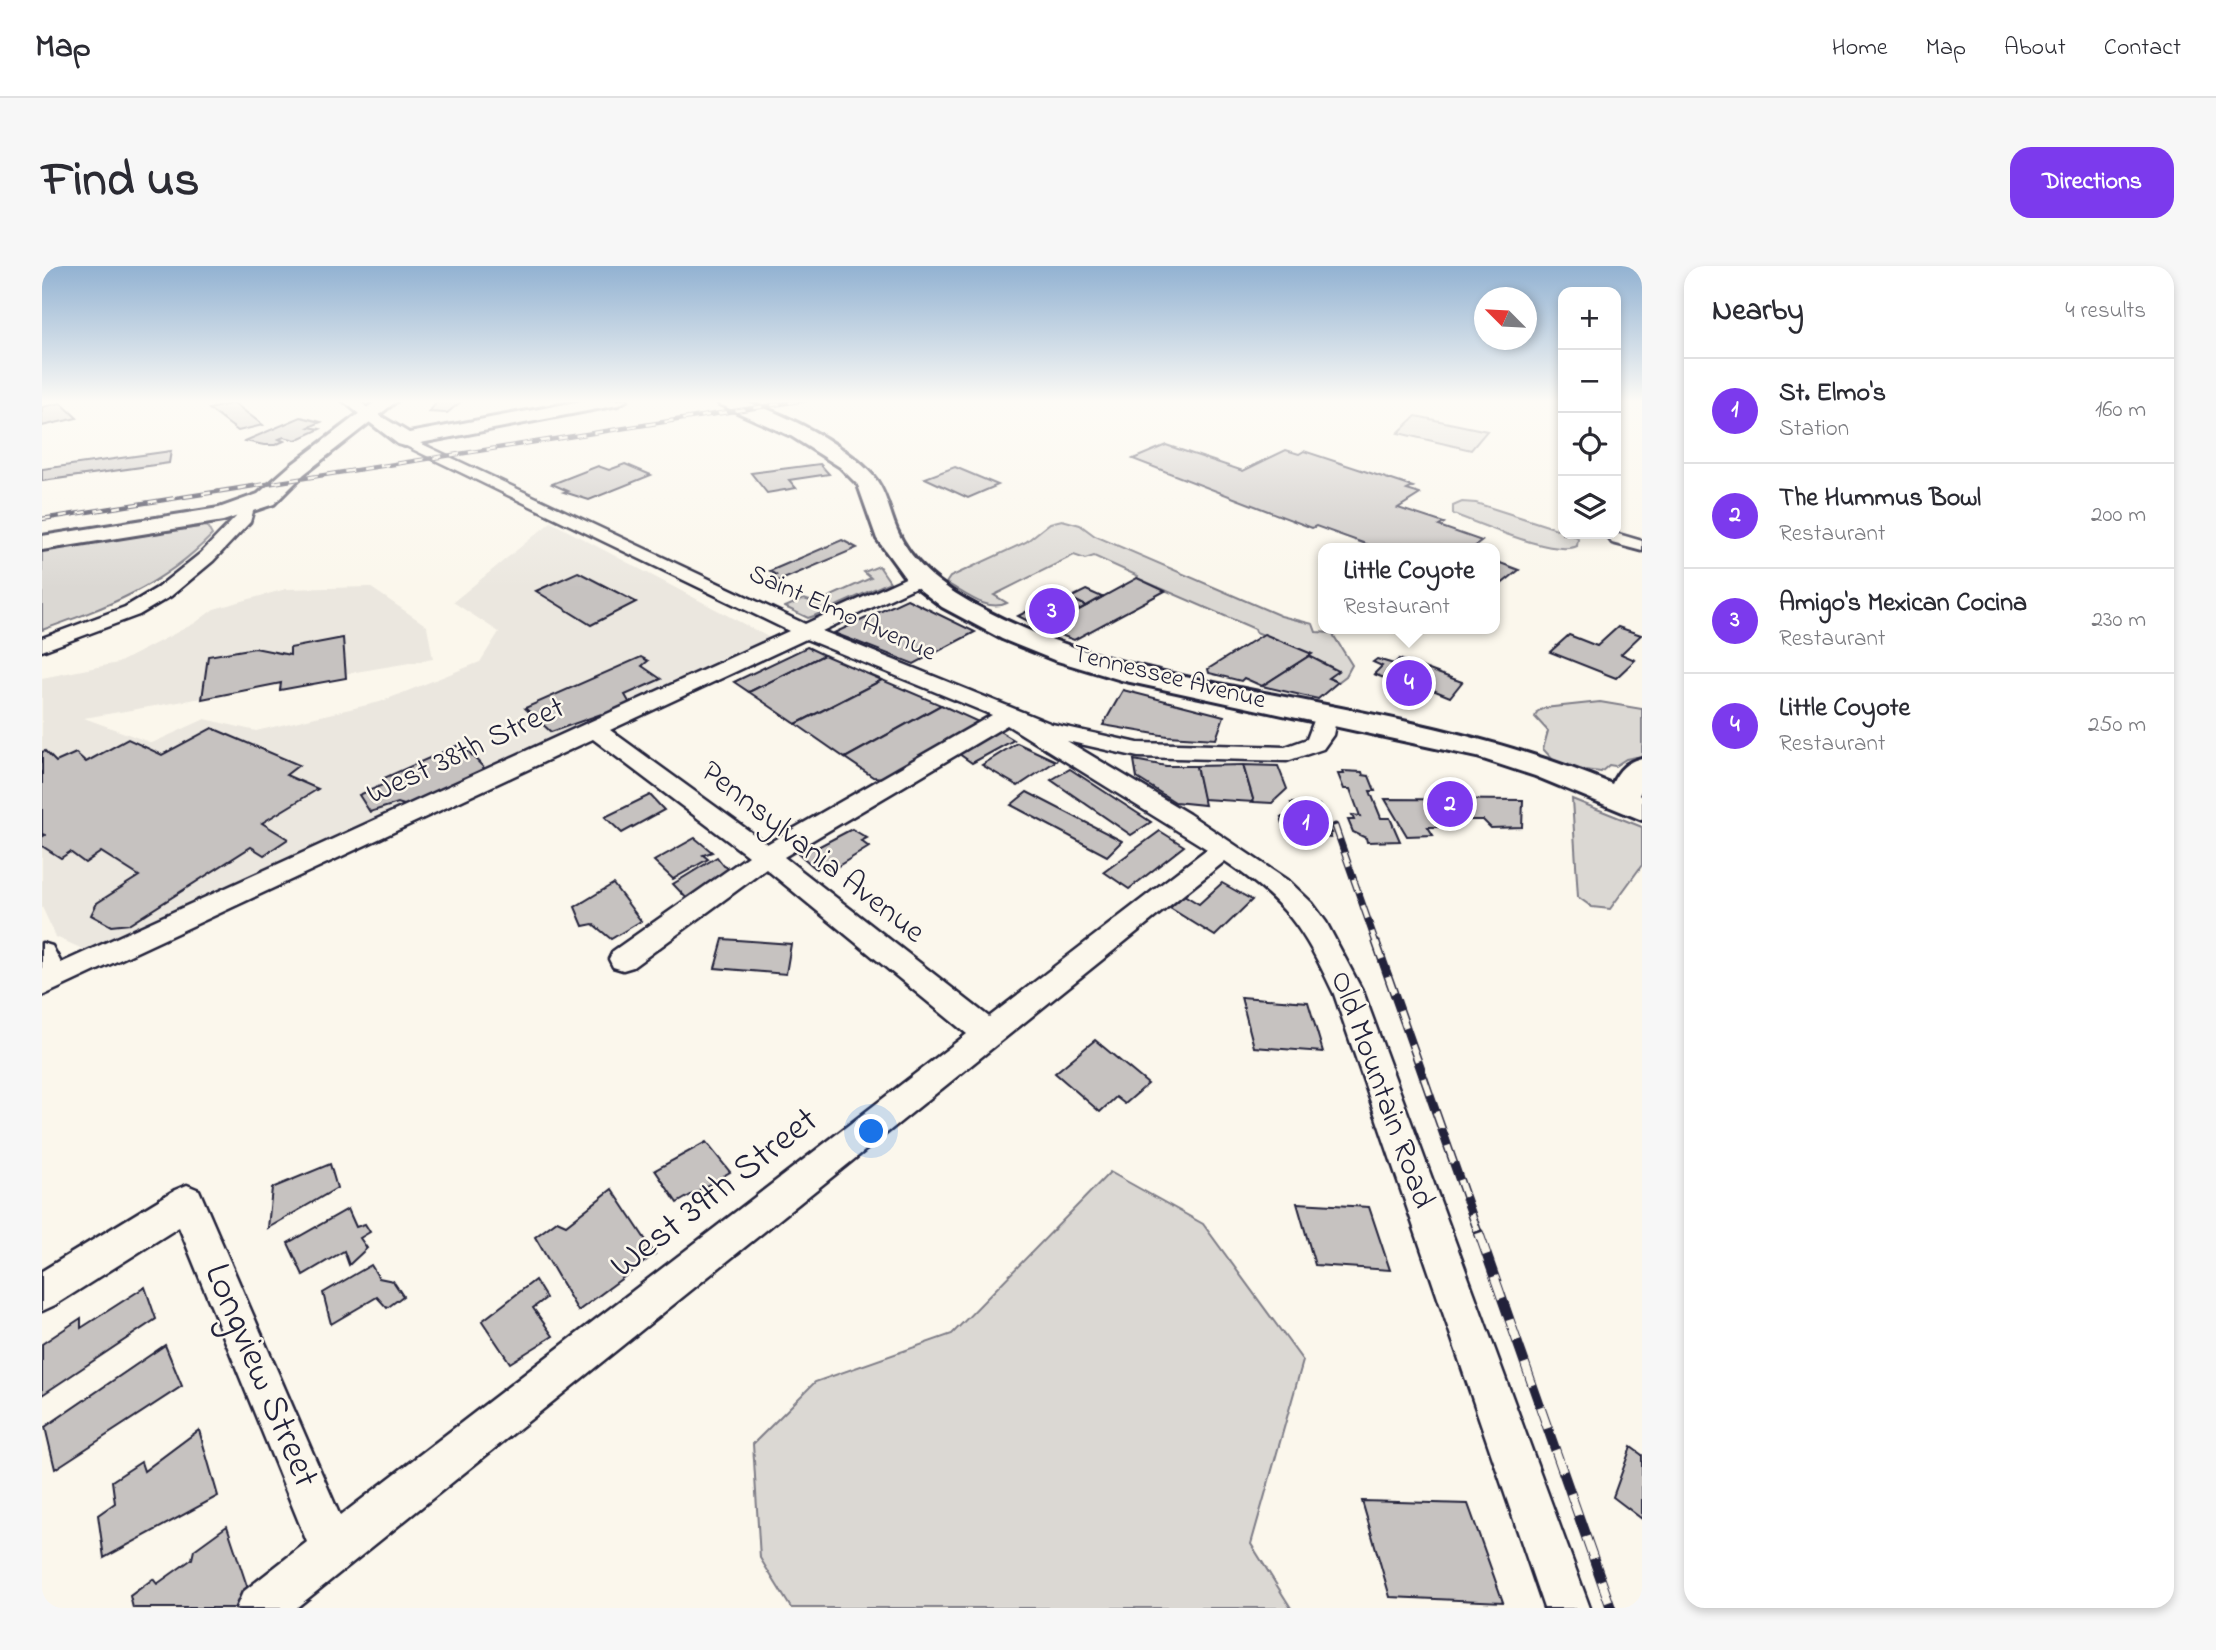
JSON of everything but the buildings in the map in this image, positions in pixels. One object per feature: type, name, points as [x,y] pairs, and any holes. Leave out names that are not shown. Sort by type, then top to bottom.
[{"type":"main road","points":[[42,543],[246,508],[278,491],[307,463]]},
{"type":"main road","name":"Tennessee Avenue","points":[[847,463],[865,479],[877,501],[887,536],[898,555],[918,579],[964,608],[1033,642],[1098,666],[1516,759],[1631,804],[1632,776],[1642,768]]},
{"type":"street","name":"Saint Elmo Avenue","points":[[452,463],[804,631],[1007,716],[1045,729],[1138,750],[1287,754],[1315,744],[1322,735],[1326,715]]},
{"type":"street","points":[[42,645],[132,611],[164,592],[207,557],[244,517],[246,508]]},
{"type":"street","points":[[1618,539],[1642,546]]},
{"type":"street","name":"West 38th Street","points":[[42,984],[918,579]]},
{"type":"street","points":[[623,959],[766,856],[1007,716]]},
{"type":"street","name":"Old Mountain Road","points":[[1007,716],[1111,774],[1264,877],[1301,909],[1327,948],[1349,994],[1567,1608]]},
{"type":"street","name":"Pennsylvania Avenue","points":[[594,729],[766,856],[987,1033]]},
{"type":"street","name":"West 39th Street","points":[[259,1608],[1224,849]]},
{"type":"street","points":[[42,954],[48,966],[42,972]]},
{"type":"street","name":"Longview Street","points":[[42,1292],[187,1202],[332,1549]]},
{"type":"shaded area","points":[[1462,502],[1476,503],[1558,529],[1558,539],[1578,539],[1577,546],[1552,547],[1535,543],[1453,514],[1453,506]]},
{"type":"shaded area","points":[[1062,520],[1080,525],[1095,536],[1281,616],[1313,624],[1318,634],[1333,634],[1352,665],[1346,676],[1338,682],[1328,678],[1337,670],[1309,656],[1311,654],[1256,632],[1255,629],[1137,578],[1138,576],[1094,556],[1085,559],[1074,555],[994,595],[1007,603],[999,605],[976,600],[946,583],[950,577],[1026,542],[1050,523]]},
{"type":"shaded area","points":[[551,522],[772,639],[87,951],[56,937],[42,907],[42,678],[118,663],[195,623],[214,609],[286,589],[370,587],[427,626],[433,659],[84,718],[152,743],[205,719],[256,731],[380,702],[480,662],[499,632],[453,602]]},
{"type":"shaded area","points":[[207,526],[212,535],[193,553],[153,582],[112,603],[42,630],[42,550]]},
{"type":"shaded area","points":[[879,566],[890,582],[814,616],[808,618],[785,607],[804,599],[816,603],[871,578],[864,572]]},
{"type":"shaded area","points":[[1600,702],[1642,709],[1642,756],[1626,759],[1615,766],[1609,765],[1601,772],[1576,769],[1555,762],[1543,749],[1548,731],[1535,717],[1537,712],[1544,708]]},
{"type":"shaded area","points":[[1572,799],[1642,827],[1642,865],[1610,909],[1592,907],[1578,897]]},
{"type":"shaded area","points":[[1110,1172],[1203,1224],[1303,1361],[1251,1544],[1291,1608],[791,1608],[760,1558],[753,1444],[815,1382],[952,1334]]},
{"type":"railway","points":[[42,519],[403,463]]},
{"type":"railway","points":[[1335,826],[1376,943]]},
{"type":"railway","points":[[1376,942],[1479,1235]]},
{"type":"railway","points":[[1479,1233],[1611,1608]]},
{"type":"place","name":"Amigo's Mexican Cocina","points":[[1052,611]]},
{"type":"place","name":"Little Coyote","points":[[1409,683]]},
{"type":"place","name":"The Hummus Bowl","points":[[1450,804]]},
{"type":"place","name":"St. Elmo's","points":[[1306,823]]}]
